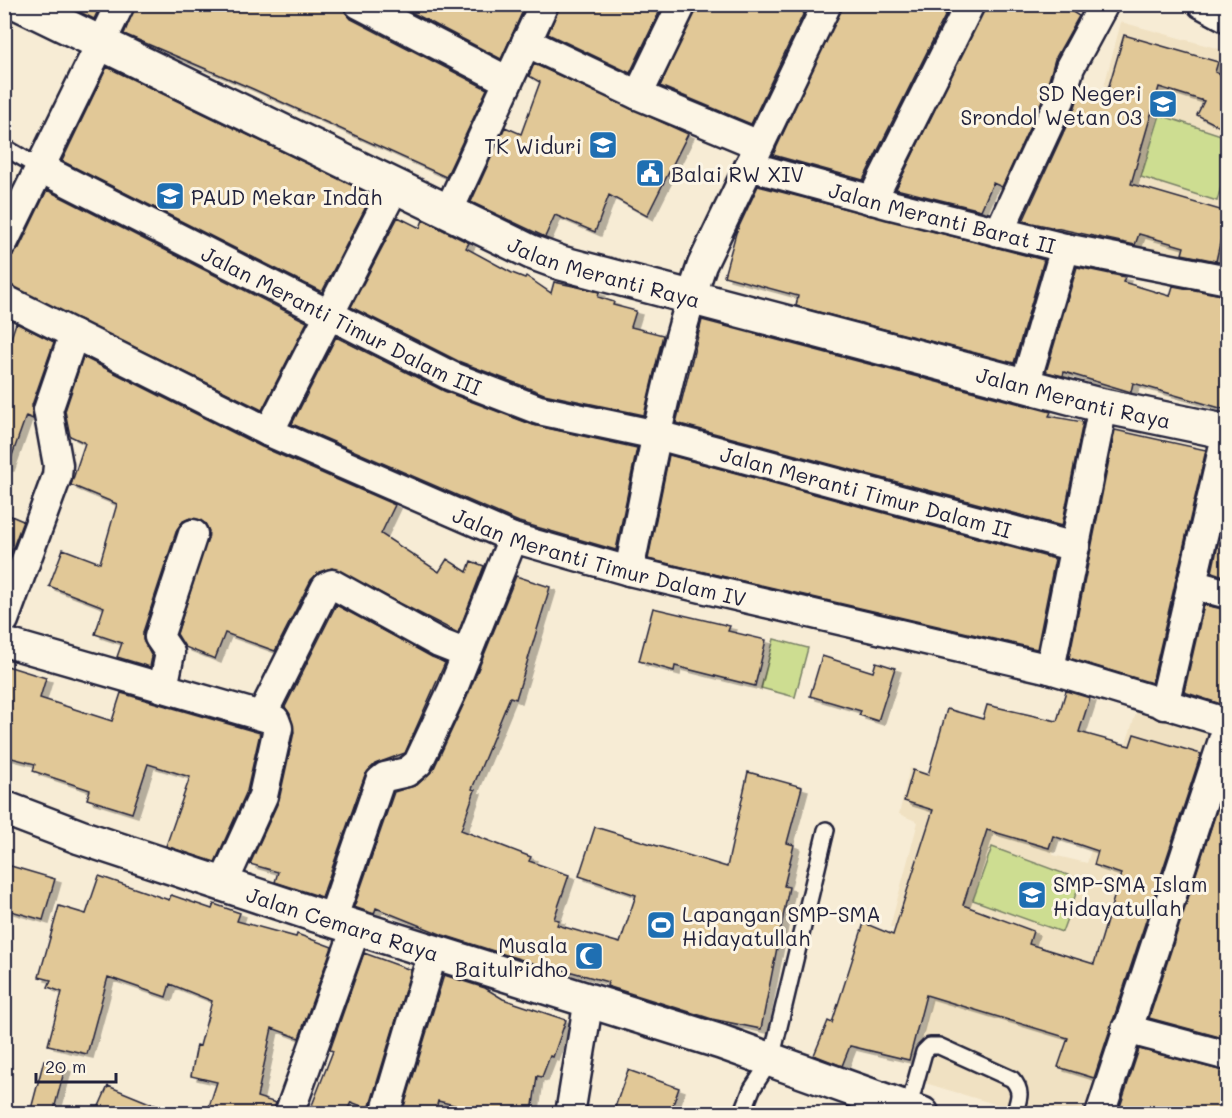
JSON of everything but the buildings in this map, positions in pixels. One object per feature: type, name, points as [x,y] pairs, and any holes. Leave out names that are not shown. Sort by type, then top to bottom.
[{"type":"street","name":"Jalan Meranti Raya","points":[[20,4],[531,252],[561,263],[1103,406],[1227,432]]},
{"type":"street","points":[[4,241],[120,4]]},
{"type":"street","points":[[359,4],[395,13],[508,81]]},
{"type":"street","points":[[448,212],[544,4]]},
{"type":"street","points":[[638,95],[682,4]]},
{"type":"street","points":[[629,571],[657,435],[691,296],[711,241],[827,4]]},
{"type":"street","points":[[872,200],[970,4]]},
{"type":"street","points":[[999,232],[1060,100],[1070,68],[1104,4]]},
{"type":"street","points":[[1202,4],[1227,18]]},
{"type":"street","name":"Jalan Meranti Barat II","points":[[526,42],[638,95],[754,155],[872,200],[1065,248],[1227,280]]},
{"type":"street","name":"Jalan Meranti Timur Dalam III","points":[[40,168],[451,376],[539,410],[657,435]]},
{"type":"street","points":[[269,432],[395,186]]},
{"type":"street","name":"Jalan Meranti Barat II","points":[[1025,385],[1065,248]]},
{"type":"street","name":"Jalan Meranti Timur Dalam IV","points":[[4,299],[269,432],[513,538],[629,571],[1050,669],[1227,724]]},
{"type":"street","points":[[4,620],[57,476],[58,465],[48,410],[74,334]]},
{"type":"street","points":[[1050,669],[1103,406]]},
{"type":"street","points":[[1164,705],[1227,432]]},
{"type":"street","name":"Jalan Meranti Timur Dalam II","points":[[657,435],[1075,547]]},
{"type":"street","points":[[163,688],[170,650],[159,637],[193,534]]},
{"type":"street","points":[[289,1113],[344,924],[380,781],[386,777],[407,772],[418,763],[467,654],[513,538]]},
{"type":"street","points":[[262,715],[326,587],[332,584],[439,643],[467,654]]},
{"type":"street","points":[[1191,584],[1227,594]]},
{"type":"street","points":[[4,642],[273,719],[278,725],[263,796],[223,884]]},
{"type":"street","points":[[1100,1113],[1227,724]]},
{"type":"street","name":"Jalan Cemara Raya","points":[[4,808],[80,837],[344,924],[589,999],[915,1111]]},
{"type":"street","points":[[385,1113],[433,952]]},
{"type":"street","points":[[570,1113],[589,999]]},
{"type":"street","points":[[1126,1029],[1227,1056]]},
{"type":"lane","points":[[4,147],[40,168]]},
{"type":"lane","points":[[742,1113],[752,1089],[771,1060],[826,830]]},
{"type":"lane","points":[[915,1111],[924,1052],[930,1046],[939,1046],[1012,1079],[1019,1087],[1020,1098],[1014,1113]]},
{"type":"shaded area","name":"SD Negeri Srondol Wetan 03","points":[[1121,22],[1227,51],[1228,246],[1222,270],[1063,242]]},
{"type":"shaded area","name":"SMP-SMA Islam Hidayatullah","points":[[1137,710],[1219,734],[1095,1113],[1024,1113],[912,1079],[944,943],[890,927],[918,822],[899,814],[910,768],[962,784],[1067,795],[1053,855],[1087,863]]},
{"type":"green space","points":[[1160,115],[1227,137],[1227,166],[1217,201],[1141,177]]},
{"type":"green space","points":[[774,639],[808,648],[795,697],[761,688]]},
{"type":"green space","points":[[992,847],[1081,880],[1062,932],[973,900]]},
{"type":"place","name":"SD Negeri Srondol Wetan 03","points":[[1163,104]]},
{"type":"place","name":"TK Widuri","points":[[603,145]]},
{"type":"place","name":"Balai RW XIV","points":[[650,173]]},
{"type":"place","name":"PAUD Mekar Indah","points":[[170,196]]},
{"type":"place","name":"SMP-SMA Islam Hidayatullah","points":[[1032,895]]},
{"type":"place","name":"Lapangan SMP-SMA Hidayatullah","points":[[661,925]]},
{"type":"place","name":"Musala Baitulridho","points":[[589,956]]}]
